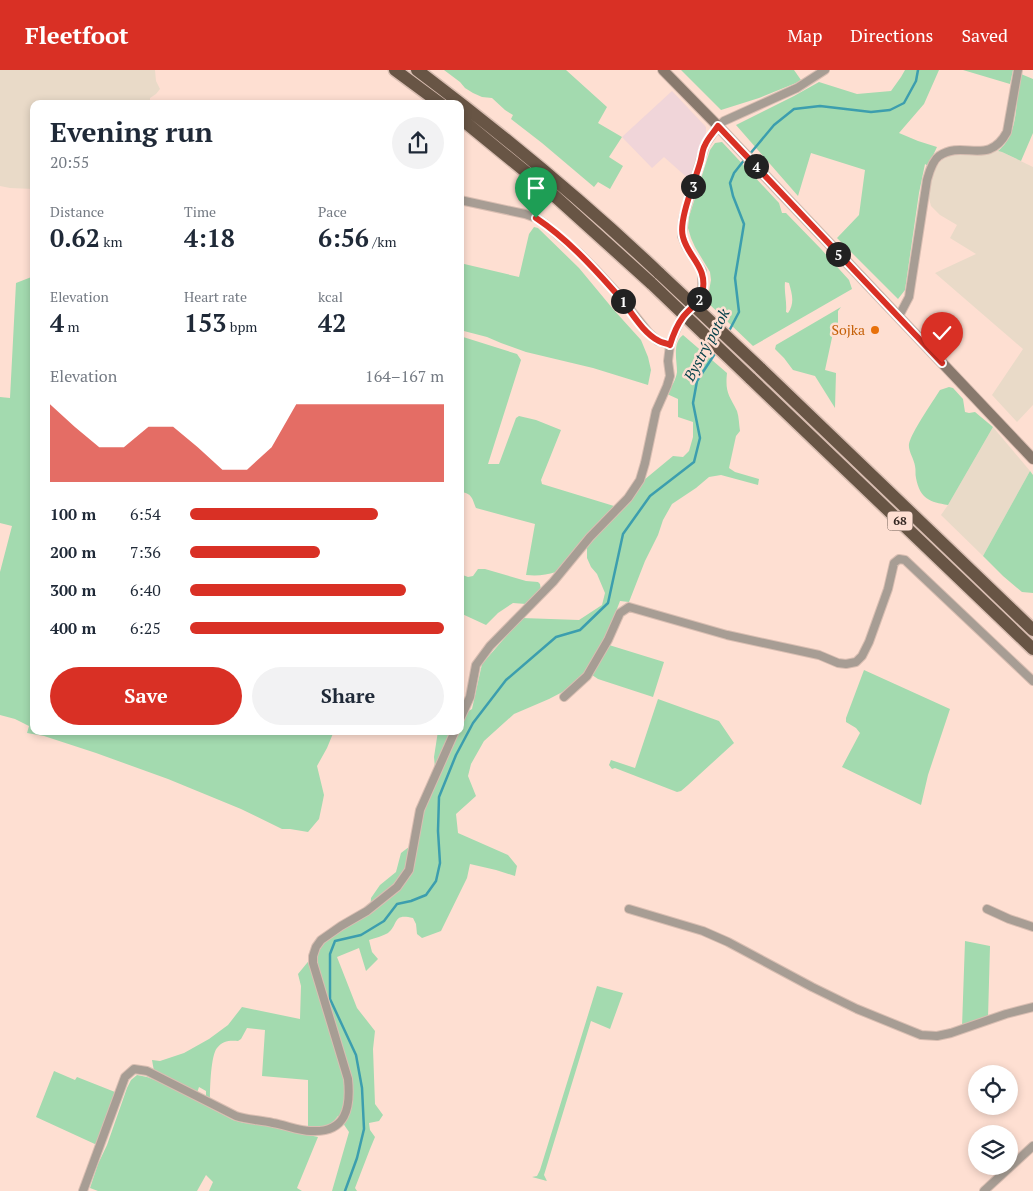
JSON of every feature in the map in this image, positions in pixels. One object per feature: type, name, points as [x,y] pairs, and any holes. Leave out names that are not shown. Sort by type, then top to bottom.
[{"type":"highway","points":[[395,70],[436,100]]},
{"type":"highway","name":"68","points":[[417,70],[457,100]]},
{"type":"highway","name":"68","points":[[464,105],[557,180],[656,279],[750,378],[1033,649]]},
{"type":"highway","name":"68","points":[[464,121],[656,279],[760,368],[1033,630]]},
{"type":"main road","points":[[663,70],[1033,459]]},
{"type":"street","points":[[464,710],[470,697],[476,665],[490,646],[553,582],[590,537],[628,498],[640,480],[656,411],[670,376],[668,361],[670,345],[682,319],[702,294],[702,271],[682,236],[683,219],[705,145],[718,126],[724,121],[797,88],[825,70]]},
{"type":"street","points":[[899,316],[910,297],[927,180],[932,165],[938,156],[956,150],[987,151],[997,146],[1008,132],[1018,70]]},
{"type":"street","points":[[464,201],[525,214],[545,224],[594,268],[618,294],[649,333],[658,341],[670,345]]},
{"type":"street","points":[[564,697],[587,676],[608,640],[620,613],[629,608],[727,635],[819,655],[838,663],[856,662],[862,656],[869,642],[888,589],[894,563],[900,559],[905,560],[1033,681]]},
{"type":"street","points":[[83,1191],[125,1077],[134,1069],[147,1070],[245,1119],[311,1132],[332,1128],[342,1120],[348,1108],[350,1093],[348,1079],[313,963],[313,956],[321,940],[367,911],[397,887],[409,870],[420,810],[453,735]]},
{"type":"street","points":[[629,909],[703,931],[857,1009],[920,1035],[937,1036],[951,1033],[1006,1014],[1033,1008]]},
{"type":"street","points":[[987,909],[1033,927]]},
{"type":"street","points":[[984,1191],[1033,1146]]},
{"type":"shaded area","points":[[0,70],[155,70],[156,81],[160,89],[150,100],[30,100],[30,189],[0,186]]},
{"type":"shaded area","points":[[672,91],[706,127],[706,133],[691,181],[664,157],[652,168],[622,137]]},
{"type":"shaded area","points":[[998,151],[1033,167],[1033,405],[1017,422],[992,395],[1023,349],[935,273],[976,254],[950,238],[957,225],[940,215],[931,206],[928,195],[936,167],[949,155],[959,153],[988,154]]},
{"type":"shaded area","points":[[993,427],[1030,471],[983,556],[941,515]]},
{"type":"green space","points":[[444,70],[566,70],[607,107],[598,123],[622,137],[609,157],[623,166],[610,189],[598,182],[594,187],[511,119],[513,115],[492,98],[482,97],[473,93]]},
{"type":"green space","points":[[681,70],[794,70],[801,80],[759,98],[721,110]]},
{"type":"green space","points":[[905,70],[939,70],[924,104],[899,133],[937,147],[928,166],[925,164],[905,290],[898,299],[837,238],[859,215],[865,170],[811,153],[798,196],[736,125],[819,82],[857,94],[891,91]]},
{"type":"green space","points":[[963,70],[1013,70],[1010,84]]},
{"type":"green space","points":[[1021,74],[1033,79],[1033,133],[1021,161],[998,151],[1005,144],[1014,125]]},
{"type":"green space","points":[[722,142],[779,203],[782,213],[786,213],[849,280],[852,289],[753,346],[706,301],[711,280],[710,272],[695,247],[688,228],[689,217],[710,150],[715,143]],"holes":[[[785,282],[789,283],[792,302],[788,313],[786,312]]]},
{"type":"green space","points":[[534,227],[538,228],[579,268],[641,340],[651,370],[648,385],[593,368],[526,352],[487,337],[464,331],[464,264],[519,277],[529,234]]},
{"type":"green space","points":[[30,278],[30,734],[27,733],[29,726],[15,719],[0,715],[0,572],[12,526],[0,523],[0,397],[10,398],[16,283]]},
{"type":"green space","points":[[841,307],[838,311],[838,325],[833,333],[825,370],[836,373],[835,408],[815,376],[793,370],[775,349],[776,345]]},
{"type":"green space","points":[[683,335],[727,373],[727,390],[737,411],[740,431],[736,436],[729,468],[735,472],[759,479],[758,485],[721,475],[709,477],[672,504],[645,561],[629,602],[620,601],[607,635],[574,686],[514,714],[484,741],[471,764],[468,776],[476,796],[456,814],[458,833],[508,855],[517,866],[515,876],[470,864],[467,878],[441,931],[422,938],[417,934],[413,918],[402,917],[397,920],[388,933],[369,940],[372,952],[378,959],[366,971],[359,948],[337,957],[357,1008],[375,1031],[373,1049],[375,1104],[383,1115],[379,1121],[369,1123],[370,1130],[375,1137],[355,1188],[357,1191],[332,1191],[349,1132],[338,1116],[325,1126],[308,1128],[308,1080],[262,1076],[265,1030],[247,1028],[238,1041],[224,1042],[217,1048],[212,1064],[210,1098],[206,1097],[206,1091],[199,1087],[197,1093],[154,1071],[152,1060],[160,1061],[184,1053],[209,1039],[228,1025],[242,1007],[300,1019],[301,986],[298,974],[325,941],[370,913],[371,898],[380,885],[396,872],[401,853],[418,840],[423,811],[436,780],[434,757],[437,735],[464,735],[464,714],[472,709],[482,664],[522,618],[579,620],[602,605],[605,593],[597,574],[587,558],[587,547],[631,499],[644,480],[673,456],[683,457],[689,451],[693,437],[693,422],[678,417],[678,399],[667,394],[677,372],[676,347]]},
{"type":"green space","points":[[464,337],[517,354],[521,360],[488,464],[499,464],[516,418],[519,416],[536,420],[561,430],[541,480],[542,484],[614,506],[556,572],[542,575],[526,575],[535,524],[476,508],[469,495],[464,493]]},
{"type":"green space","points":[[949,387],[953,388],[963,399],[965,412],[975,412],[993,427],[948,505],[931,501],[920,491],[909,444],[914,432],[940,390]]},
{"type":"green space","points":[[1030,471],[1033,475],[1033,593],[1022,592],[983,556]]},
{"type":"green space","points":[[478,569],[485,569],[526,581],[538,582],[541,590],[526,604],[513,603],[498,613],[486,625],[464,615],[464,576],[473,576]]},
{"type":"green space","points":[[609,645],[664,662],[653,697],[598,679],[592,675]]},
{"type":"green space","points":[[864,670],[950,709],[928,775],[921,805],[842,767],[860,733],[846,722],[846,718]]},
{"type":"green space","points":[[658,699],[719,721],[734,743],[688,785],[677,792],[615,768],[612,769],[609,765],[611,760],[635,768]]},
{"type":"green space","points":[[38,735],[332,735],[317,766],[324,795],[319,819],[308,832],[282,829],[241,809],[168,779]]},
{"type":"green space","points":[[965,941],[990,946],[988,1018],[962,1027]]},
{"type":"green space","points":[[597,986],[623,993],[610,1029],[591,1021],[544,1175],[547,1181],[532,1177],[537,1176],[540,1170]]},
{"type":"green space","points":[[54,1071],[75,1080],[77,1077],[115,1092],[97,1145],[36,1117]]},
{"type":"green space","points":[[137,1075],[165,1084],[233,1120],[274,1126],[318,1137],[297,1188],[302,1191],[209,1191],[213,1182],[206,1175],[197,1191],[98,1191],[90,1188],[127,1088],[131,1080]]},
{"type":"waterway","name":"Bystrý potok","points":[[749,155],[774,125],[794,109],[820,106],[871,112],[890,110],[904,103],[916,81],[918,70]]},
{"type":"waterway","name":"Bystrý potok","points":[[728,333],[739,312],[735,278],[744,224],[730,183],[734,173],[745,159]]},
{"type":"waterway","name":"Bystrý potok","points":[[345,1191],[357,1158],[364,1129],[362,1088],[356,1055],[330,999],[330,954],[335,941],[361,935],[384,921],[397,904],[426,895],[436,881],[440,863],[438,831],[439,797],[456,755],[473,723],[506,680],[556,637],[580,630],[608,603],[623,534],[650,496],[694,462],[700,438],[693,403],[697,381],[716,352]]},
{"type":"place","name":"Sojka","points":[[875,330]]},
{"type":"route","points":[[536,218],[556,233],[594,268],[618,294],[649,333],[658,341],[670,345],[682,319],[702,294],[702,271],[682,236],[683,219],[705,145],[718,126],[942,363]]}]
